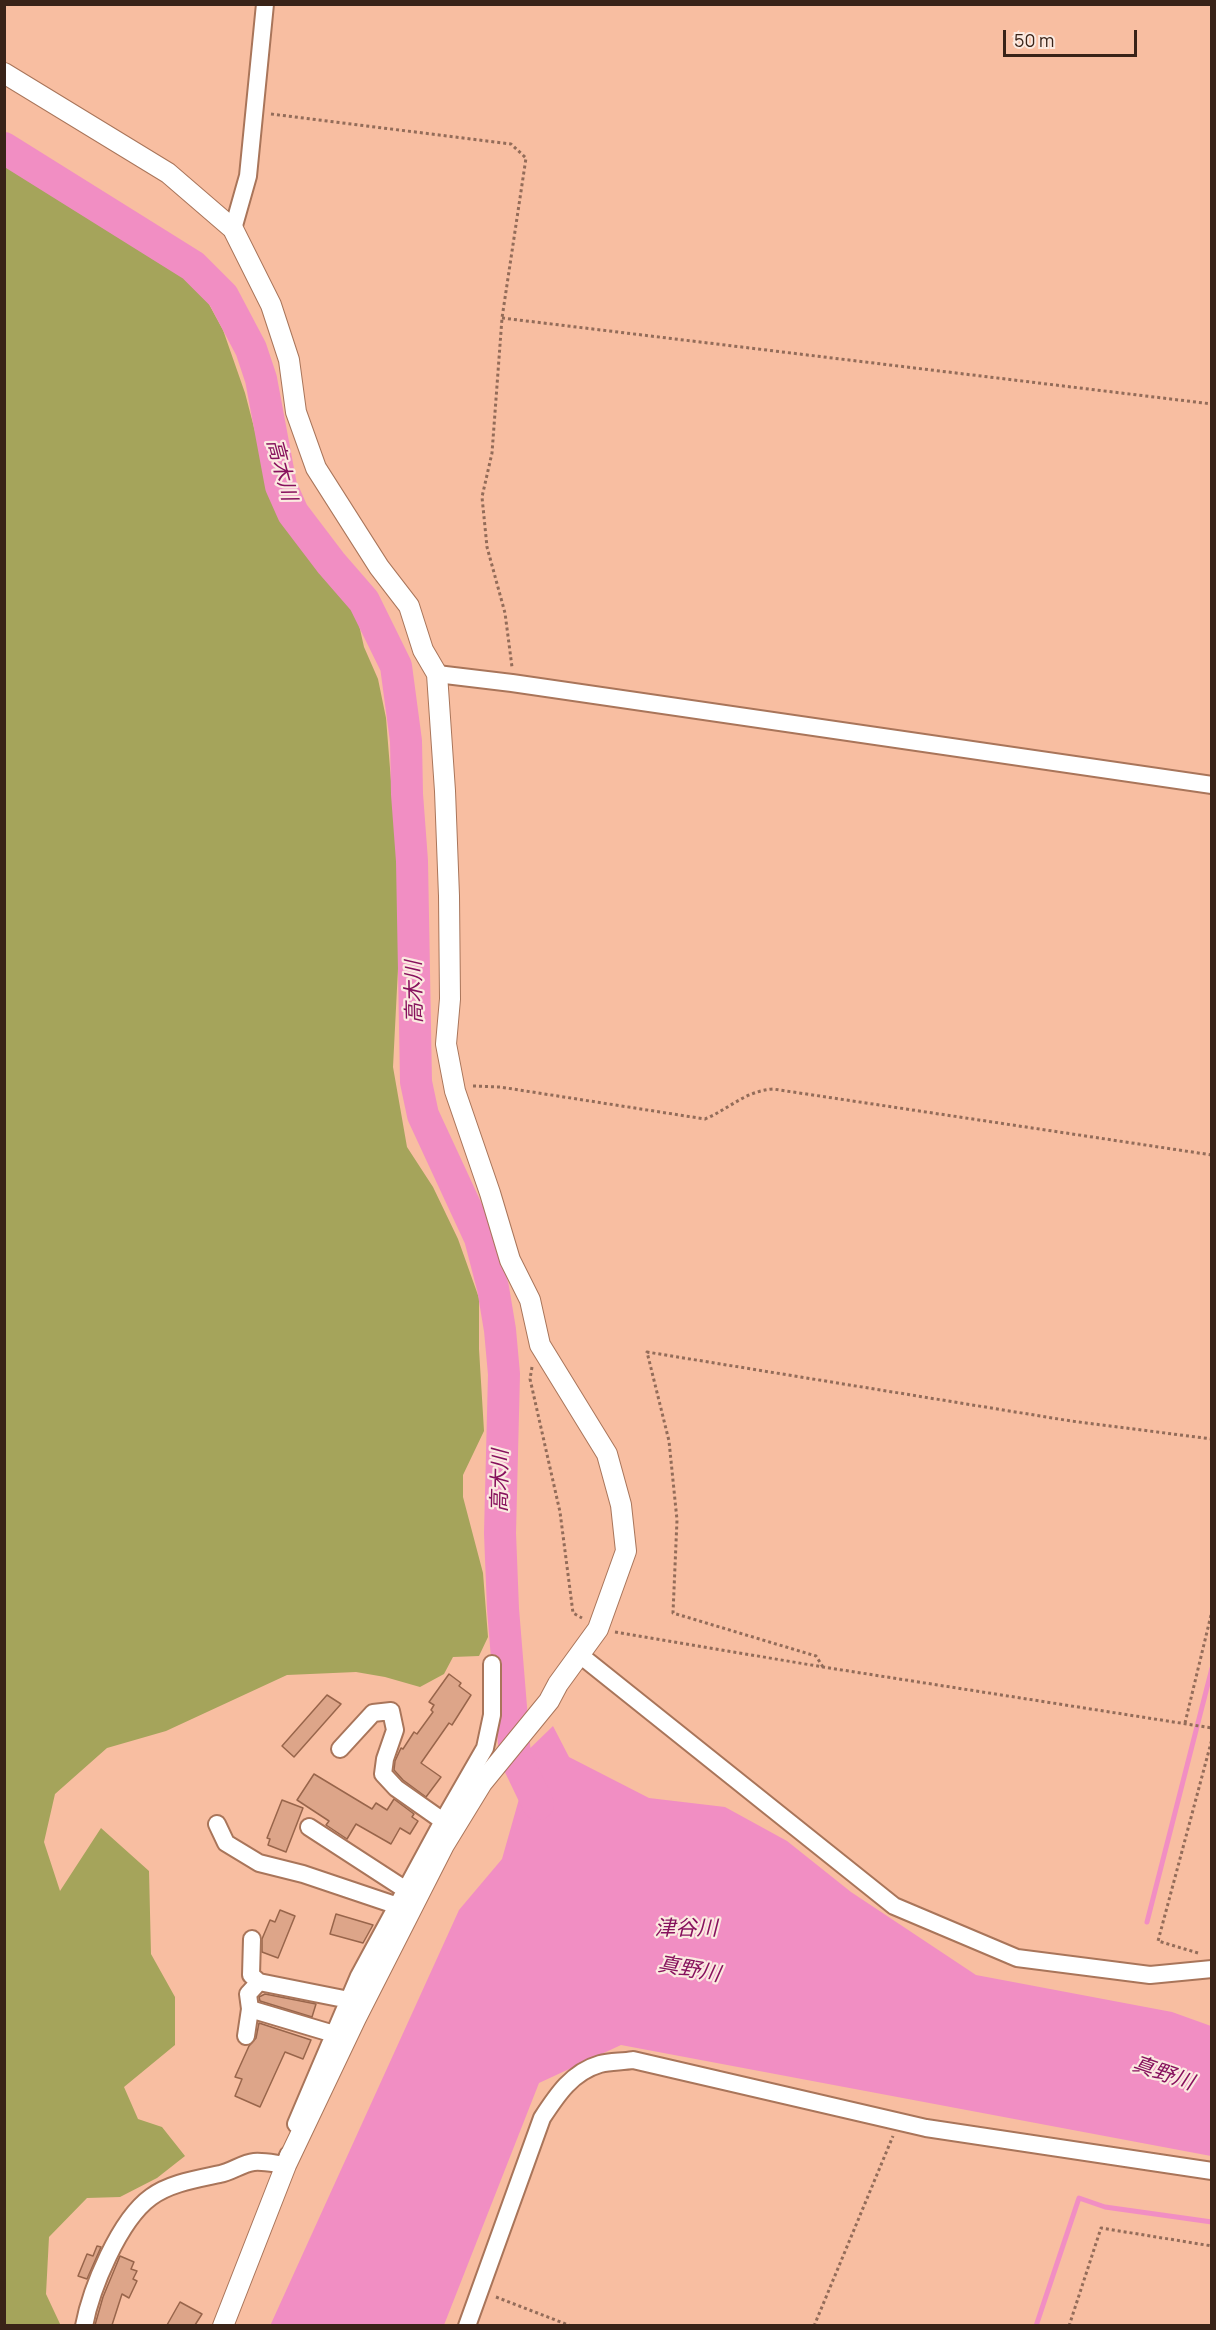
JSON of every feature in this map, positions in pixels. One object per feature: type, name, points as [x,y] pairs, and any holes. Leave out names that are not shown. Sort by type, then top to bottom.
[{"type":"street","points":[[233,229],[248,176],[265,4]]},
{"type":"street","points":[[4,73],[168,172],[233,229],[271,305],[289,360],[296,412],[316,468],[379,567],[409,606],[423,650],[437,674],[449,896],[450,999],[446,1044],[455,1091],[510,1260],[530,1300],[540,1345],[607,1454],[621,1505],[626,1551],[598,1629],[558,1684],[549,1701],[482,1783],[444,1845],[356,2018],[286,2165],[224,2325]]},
{"type":"street","points":[[437,674],[1212,785]]},
{"type":"street","points":[[580,1655],[894,1906],[1017,1958],[1150,1975],[1212,1969]]},
{"type":"street","points":[[286,2165],[294,2128],[359,1976],[485,1748],[492,1715],[492,1664]]},
{"type":"street","points":[[340,1749],[373,1713],[391,1711],[395,1730],[385,1759],[383,1774],[396,1788],[443,1821]]},
{"type":"street","points":[[217,1824],[226,1843],[259,1863],[303,1874],[398,1906]]},
{"type":"street","points":[[309,1827],[406,1890]]},
{"type":"street","points":[[252,1939],[251,1975],[259,1982],[349,2000]]},
{"type":"street","points":[[246,2036],[250,2009],[248,1994],[259,1982]]},
{"type":"street","points":[[250,2009],[334,2034]]},
{"type":"street","points":[[467,2325],[542,2118],[561,2088],[578,2075],[601,2064],[633,2060],[899,2122],[1212,2171]]},
{"type":"street","points":[[84,2325],[88,2305],[114,2246],[124,2227],[150,2197],[185,2182],[223,2174],[253,2162],[286,2165]]},
{"type":"path","points":[[255,112],[511,144],[526,158],[502,318],[492,453],[482,498],[487,547],[505,613],[512,663],[512,683]]},
{"type":"path","points":[[502,318],[1212,404]]},
{"type":"path","points":[[455,1091],[474,1086],[500,1088],[705,1119],[758,1090],[773,1089],[1212,1155]]},
{"type":"path","points":[[537,1333],[530,1379],[560,1512],[573,1613],[598,1629],[1212,1728]]},
{"type":"path","points":[[823,1667],[816,1656],[673,1613],[677,1520],[669,1441],[647,1352],[1071,1421],[1212,1439]]},
{"type":"path","points":[[1186,1724],[1212,1611]]},
{"type":"path","points":[[1201,1954],[1158,1941],[1212,1739]]},
{"type":"path","points":[[814,2325],[899,2122]]},
{"type":"path","points":[[1069,2325],[1101,2228],[1212,2246]]},
{"type":"path","points":[[480,2292],[571,2325]]},
{"type":"shaded area","points":[[4,161],[88,217],[174,269],[204,295],[223,330],[245,393],[263,462],[289,529],[329,584],[357,616],[364,647],[378,679],[386,718],[400,894],[393,1067],[407,1147],[433,1187],[458,1239],[479,1298],[479,1349],[484,1431],[463,1475],[463,1497],[483,1573],[488,1637],[479,1656],[453,1657],[444,1674],[420,1687],[356,1672],[287,1675],[166,1731],[107,1748],[55,1794],[44,1842],[60,1891],[101,1828],[149,1871],[151,1954],[175,1997],[175,2045],[124,2087],[138,2119],[162,2127],[185,2156],[157,2178],[120,2197],[87,2198],[49,2237],[46,2294],[61,2326],[4,2325]]},
{"type":"water","name":"津谷川","points":[[553,1726],[569,1757],[649,1798],[725,1807],[787,1841],[851,1892],[976,1975],[1172,2012],[1211,2026],[1211,2156],[621,2045],[539,2083],[444,2325],[270,2326],[459,1910],[502,1859],[519,1799],[520,1758]]},
{"type":"building","points":[[449,1674],[471,1695],[452,1725],[449,1723],[421,1763],[441,1777],[426,1797],[403,1780],[394,1770],[395,1761],[401,1748],[403,1749],[414,1732],[417,1734],[433,1712],[431,1710],[434,1705],[429,1702]]},
{"type":"building","points":[[327,1695],[341,1704],[294,1757],[282,1746]]},
{"type":"building","points":[[314,1774],[372,1809],[376,1803],[387,1810],[394,1799],[414,1814],[412,1817],[418,1821],[410,1834],[400,1828],[391,1844],[356,1824],[347,1839],[326,1825],[329,1821],[297,1800]]},
{"type":"building","points":[[282,1800],[303,1808],[286,1852],[268,1845],[270,1839],[267,1838]]},
{"type":"building","points":[[280,1910],[295,1916],[278,1958],[262,1952],[262,1939],[270,1920],[275,1922]]},
{"type":"building","points":[[336,1914],[373,1925],[363,1943],[330,1934]]},
{"type":"building","points":[[265,1994],[316,2004],[312,2017],[260,2001],[259,1997]]},
{"type":"building","points":[[259,2023],[311,2040],[303,2059],[285,2052],[260,2107],[235,2096],[242,2079],[235,2077],[249,2046],[256,2038]]},
{"type":"building","points":[[97,2246],[101,2247],[87,2279],[78,2276],[87,2254],[93,2256]]},
{"type":"building","points":[[120,2256],[134,2262],[131,2269],[137,2271],[133,2279],[137,2281],[129,2298],[122,2294],[112,2325],[95,2325],[103,2297]]},
{"type":"building","points":[[180,2302],[202,2314],[195,2325],[167,2325]]},
{"type":"waterway","name":"高木川","points":[[4,148],[193,266],[223,296],[251,349],[261,379],[281,486],[293,513],[331,563],[364,601],[396,666],[406,741],[412,861],[416,1082],[423,1115],[480,1238],[493,1288],[504,1374],[500,1533],[503,1609],[515,1756],[538,1804]]},
{"type":"waterway","points":[[1147,1922],[1212,1668]]},
{"type":"waterway","points":[[1036,2326],[1079,2198],[1105,2207],[1212,2222]]},
{"type":"water label","name":"真野川","points":[[689,1970]]},
{"type":"water label","name":"真野川","points":[[1163,2074]]}]
